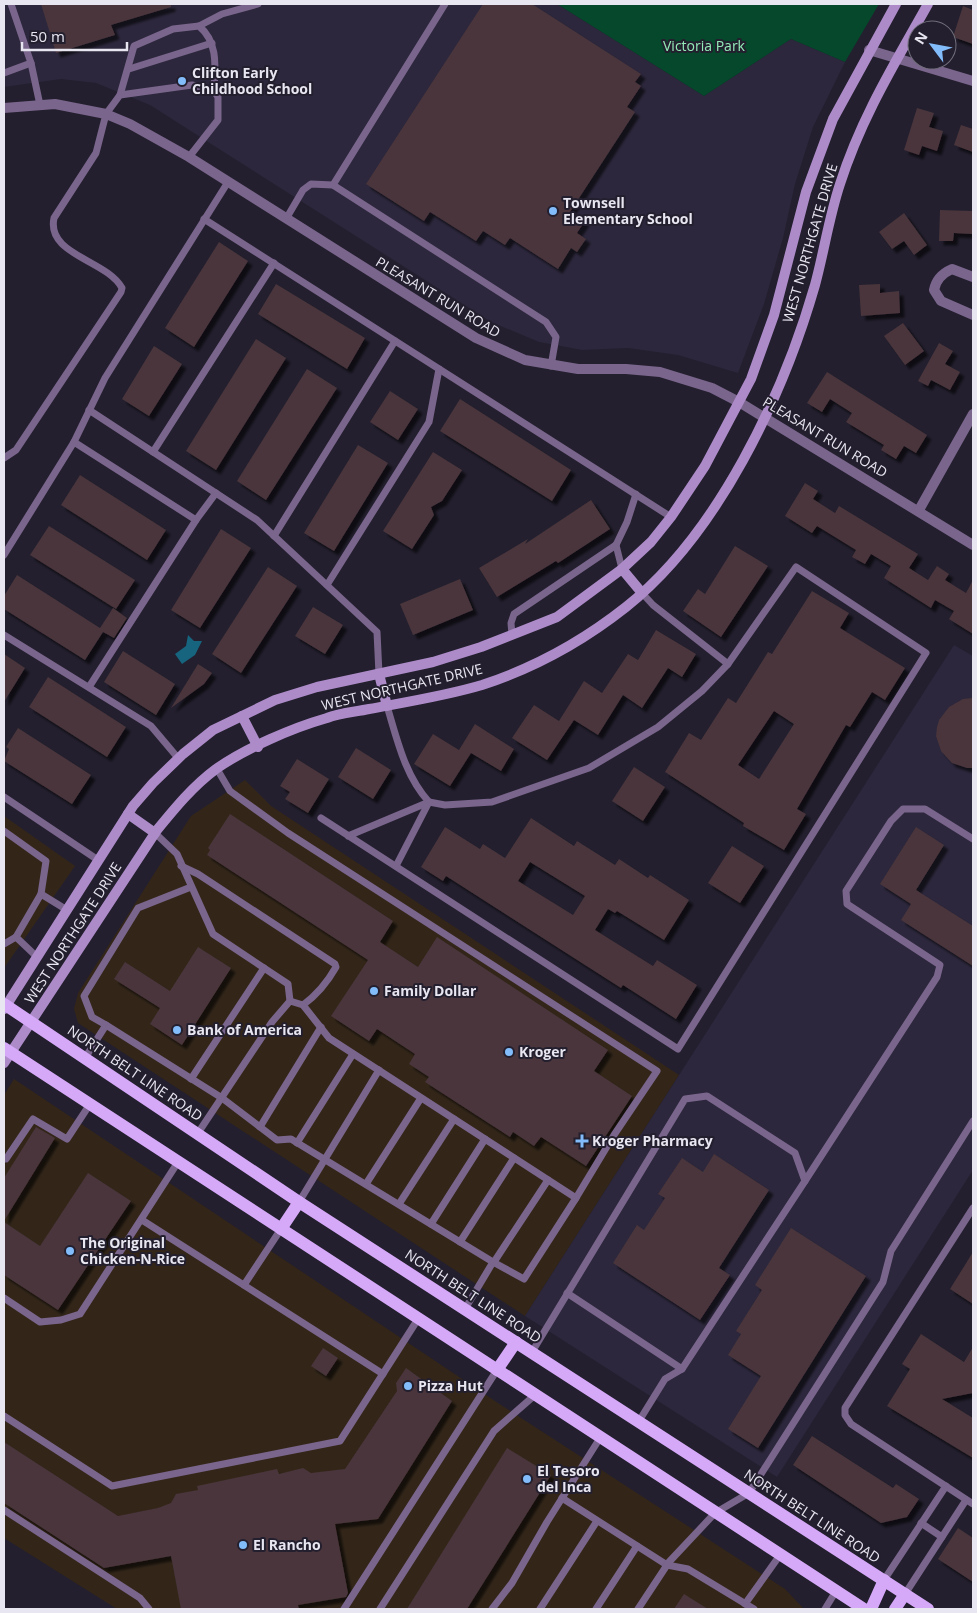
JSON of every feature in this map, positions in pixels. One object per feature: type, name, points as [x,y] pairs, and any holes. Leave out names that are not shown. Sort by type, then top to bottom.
[{"type":"main road","name":"WEST NORTHGATE DRIVE","points":[[4,1006],[128,814],[152,783],[178,758],[214,730],[284,697],[317,687],[433,662],[512,635],[557,617],[622,569],[650,542],[672,517],[713,453],[739,402],[770,329],[806,192],[833,118],[896,4]]},
{"type":"main road","name":"WEST NORTHGATE DRIVE","points":[[6,1054],[31,1022],[155,833],[185,796],[217,769],[258,747],[328,717],[482,685],[538,662],[581,639],[642,593],[666,570],[696,534],[726,487],[765,416],[800,328],[814,286],[839,186],[859,133],[895,59],[928,4]]},
{"type":"main road","points":[[622,569],[642,593]]},
{"type":"main road","points":[[379,674],[387,706]]},
{"type":"main road","points":[[242,716],[258,747]]},
{"type":"main road","points":[[128,814],[155,833]]},
{"type":"main road","name":"NORTH BELT LINE ROAD","points":[[4,1006],[31,1022],[299,1202],[928,1609]]},
{"type":"main road","points":[[6,1054],[90,1104],[864,1609]]},
{"type":"main road","points":[[281,1229],[299,1202]]},
{"type":"main road","points":[[497,1370],[516,1342]]},
{"type":"main road","points":[[871,1609],[884,1580]]},
{"type":"main road","points":[[895,1609],[905,1594]]},
{"type":"street","points":[[869,50],[973,81]]},
{"type":"street","name":"PLEASANT RUN ROAD","points":[[4,108],[55,104],[106,114],[130,124],[189,157],[476,338],[511,356],[551,366],[660,372],[712,388],[765,416],[973,545]]},
{"type":"street","points":[[973,277],[952,269],[944,272],[935,283],[934,290],[941,301],[973,315]]},
{"type":"street","points":[[919,510],[973,414]]},
{"type":"lane","points":[[11,4],[31,63],[40,105]]},
{"type":"lane","points":[[4,458],[16,450],[121,292],[122,288],[116,278],[60,243],[52,226],[54,218],[96,153],[106,114],[120,95],[129,69],[134,46],[173,29],[199,26],[222,14],[258,4]]},
{"type":"lane","points":[[333,185],[446,4]]},
{"type":"lane","points":[[189,157],[218,120],[218,97],[214,91],[216,62],[212,44],[207,34],[199,26]]},
{"type":"lane","points":[[129,69],[212,44]]},
{"type":"lane","points":[[4,73],[31,63]]},
{"type":"lane","points":[[120,95],[192,85],[214,91]]},
{"type":"lane","points":[[4,555],[74,442],[104,378],[228,182]]},
{"type":"lane","points":[[286,219],[304,190],[311,184],[333,185],[546,322],[556,337],[551,366]]},
{"type":"lane","points":[[204,219],[672,517]]},
{"type":"lane","points":[[154,452],[274,264]]},
{"type":"lane","points":[[274,536],[395,341]]},
{"type":"lane","points":[[327,585],[429,422],[440,369]]},
{"type":"lane","points":[[90,410],[257,520],[377,632],[379,674]]},
{"type":"lane","points":[[74,442],[196,520]]},
{"type":"lane","points":[[89,687],[196,520],[216,493]]},
{"type":"lane","points":[[512,635],[514,614],[616,545],[636,494]]},
{"type":"lane","points":[[616,545],[622,569]]},
{"type":"lane","points":[[321,818],[348,836],[396,866],[678,1049],[926,653],[796,568],[728,664],[702,691],[658,727],[588,768],[492,802],[445,805],[429,802],[348,836]]},
{"type":"lane","points":[[642,593],[653,605],[728,664]]},
{"type":"lane","points":[[4,635],[152,726],[178,758]]},
{"type":"lane","points":[[387,706],[402,756],[429,802]]},
{"type":"lane","points":[[191,887],[138,908],[84,996],[92,1017],[222,1098],[278,1140],[291,1139],[524,1279],[614,1135],[658,1071],[288,833],[230,791],[217,769]]},
{"type":"lane","points":[[4,797],[98,860]]},
{"type":"lane","points":[[396,866],[429,802]]},
{"type":"lane","points":[[638,1422],[665,1379],[682,1369],[937,977],[940,965],[847,904],[846,891],[890,821],[903,809],[925,809],[973,839]]},
{"type":"lane","points":[[4,831],[46,861],[41,894],[16,937],[4,944]]},
{"type":"lane","points":[[155,833],[177,854],[212,934],[288,984],[290,1001],[272,1022],[198,1133]]},
{"type":"lane","points":[[181,866],[198,874],[335,964],[336,967],[330,978],[318,994],[303,1005]]},
{"type":"lane","points":[[41,894],[67,910]]},
{"type":"lane","points":[[16,937],[37,957]]},
{"type":"lane","points":[[191,1079],[264,968]]},
{"type":"lane","points":[[290,1001],[303,1005],[329,1038],[576,1198]]},
{"type":"lane","points":[[85,1058],[106,1025]]},
{"type":"lane","points":[[260,1127],[321,1027]]},
{"type":"lane","points":[[297,1143],[353,1054]]},
{"type":"lane","points":[[299,1202],[379,1070]]},
{"type":"lane","points":[[532,1352],[685,1099],[707,1096],[795,1153],[805,1181]]},
{"type":"lane","points":[[366,1184],[421,1098]]},
{"type":"lane","points":[[4,1158],[6,1159],[33,1120],[67,1139],[90,1104]]},
{"type":"lane","points":[[398,1204],[454,1119]]},
{"type":"lane","points":[[638,1609],[667,1565],[715,1513],[749,1493],[883,1282],[891,1251],[973,1122]]},
{"type":"lane","points":[[431,1224],[485,1139]]},
{"type":"lane","points":[[460,1242],[514,1158]]},
{"type":"lane","points":[[4,1298],[40,1322],[61,1320],[80,1314],[178,1162]]},
{"type":"lane","points":[[465,1309],[493,1262],[548,1180]]},
{"type":"lane","points":[[973,1208],[844,1408],[845,1414],[852,1424],[973,1504]]},
{"type":"lane","points":[[142,1220],[383,1374]]},
{"type":"lane","points":[[244,1285],[281,1229]]},
{"type":"lane","points":[[567,1293],[682,1369]]},
{"type":"lane","points":[[4,1416],[112,1486],[340,1441],[418,1319]]},
{"type":"lane","points":[[344,1609],[497,1370]]},
{"type":"lane","points":[[380,1609],[494,1431],[535,1396]]},
{"type":"lane","points":[[492,1609],[512,1583],[600,1438]]},
{"type":"lane","points":[[884,1580],[946,1486]]},
{"type":"lane","points":[[562,1498],[667,1565],[688,1569],[754,1609]]},
{"type":"lane","points":[[905,1594],[966,1500]]},
{"type":"lane","points":[[4,1510],[140,1598],[149,1609]]},
{"type":"lane","points":[[540,1609],[598,1521]]},
{"type":"lane","points":[[922,1523],[942,1537]]},
{"type":"lane","points":[[596,1609],[637,1546]]},
{"type":"lane","points":[[745,1604],[780,1555]]},
{"type":"lane","points":[[825,1609],[836,1591]]},
{"type":"shaded area","name":"Townsell Elementary School","points":[[4,4],[557,4],[704,96],[791,39],[845,62],[813,127],[795,184],[783,238],[764,304],[738,373],[678,355],[628,348],[582,350],[539,342],[491,322],[150,105],[96,83],[61,79],[4,87]]},
{"type":"shaded area","points":[[954,645],[973,656],[973,1170],[777,1477],[525,1316]]},
{"type":"shaded area","points":[[245,780],[271,806],[679,1075],[525,1316],[78,1023],[74,1009],[78,993],[191,816]]},
{"type":"shaded area","points":[[4,816],[75,866],[4,968]]},
{"type":"shaded area","points":[[14,1079],[501,1405],[785,1589],[804,1609],[117,1609],[4,1538],[4,1095]]},
{"type":"green space","name":"Victoria Park","points":[[557,4],[879,4],[845,62],[791,39],[704,96]]},
{"type":"water","points":[[188,635],[194,641],[202,641],[195,655],[182,664],[175,654],[186,646]]},
{"type":"building","points":[[41,4],[171,4],[171,7],[111,25],[115,35],[56,53]]},
{"type":"building","points":[[483,4],[532,4],[641,74],[635,82],[641,86],[627,107],[635,112],[570,212],[585,221],[577,233],[586,239],[577,252],[571,248],[558,269],[510,238],[505,245],[483,231],[476,241],[430,212],[424,221],[366,184]]},
{"type":"building","points":[[963,6],[973,10],[973,44],[957,38],[957,25]]},
{"type":"building","points":[[917,108],[934,113],[929,127],[943,131],[937,151],[922,146],[919,155],[904,150]]},
{"type":"building","points":[[961,125],[973,129],[973,152],[954,145]]},
{"type":"building","points":[[940,210],[973,211],[972,234],[954,233],[953,241],[939,241]]},
{"type":"building","points":[[904,213],[927,245],[914,255],[904,241],[892,249],[879,232]]},
{"type":"building","points":[[219,242],[248,261],[194,347],[165,328]]},
{"type":"building","points":[[276,284],[365,338],[347,369],[258,314]]},
{"type":"building","points":[[880,284],[880,293],[899,291],[900,313],[861,316],[859,285]]},
{"type":"building","points":[[903,323],[924,351],[905,365],[884,336]]},
{"type":"building","points":[[256,339],[286,358],[216,470],[186,451]]},
{"type":"building","points":[[939,343],[953,351],[945,364],[960,372],[950,390],[931,380],[928,386],[918,381]]},
{"type":"building","points":[[154,346],[182,364],[149,416],[122,399]]},
{"type":"building","points":[[307,369],[337,388],[266,500],[237,481]]},
{"type":"building","points":[[827,372],[927,435],[916,453],[904,446],[896,459],[881,450],[884,445],[846,422],[852,413],[830,399],[822,412],[807,403]]},
{"type":"building","points":[[390,391],[418,409],[398,440],[370,422]]},
{"type":"building","points":[[460,399],[571,470],[552,501],[440,431]]},
{"type":"building","points":[[358,445],[388,463],[334,551],[304,533]]},
{"type":"building","points":[[433,452],[462,470],[442,501],[431,507],[434,515],[412,549],[383,531]]},
{"type":"building","points":[[80,475],[166,530],[147,560],[61,505]]},
{"type":"building","points":[[805,483],[818,491],[813,499],[835,513],[839,506],[918,554],[909,568],[928,580],[937,566],[949,574],[945,580],[966,593],[973,580],[973,634],[949,619],[954,611],[935,600],[931,608],[884,578],[891,566],[871,554],[865,564],[852,557],[856,550],[817,526],[812,533],[785,516]]},
{"type":"building","points":[[591,500],[610,529],[558,563],[556,561],[497,597],[479,568],[528,539],[525,544]]},
{"type":"building","points":[[49,526],[135,580],[116,609],[30,555]]},
{"type":"building","points":[[221,529],[251,548],[200,628],[171,610]]},
{"type":"building","points":[[735,546],[768,566],[721,637],[683,611],[698,589],[705,594]]},
{"type":"building","points":[[268,567],[297,586],[241,673],[212,654]]},
{"type":"building","points":[[17,575],[100,628],[113,608],[127,618],[114,638],[103,632],[85,660],[4,609],[4,596]]},
{"type":"building","points":[[460,579],[473,610],[413,635],[400,604]]},
{"type":"building","points":[[812,591],[849,613],[840,628],[905,668],[885,700],[872,692],[850,727],[846,725],[797,809],[806,814],[784,850],[743,826],[744,823],[665,772],[689,733],[701,740],[728,698],[736,703],[768,652],[772,654]],"holes":[[[774,711],[794,724],[759,779],[738,765]]]},
{"type":"building","points":[[313,607],[343,625],[325,654],[295,636]]},
{"type":"building","points":[[656,630],[696,654],[682,677],[668,668],[642,708],[623,695],[598,735],[574,720],[547,760],[512,738],[534,705],[559,721],[584,681],[602,693],[628,654],[638,660]]},
{"type":"building","points":[[123,651],[175,684],[156,715],[104,682]]},
{"type":"building","points":[[4,654],[25,668],[4,702]]},
{"type":"building","points":[[198,664],[212,673],[204,684],[171,708]]},
{"type":"building","points":[[48,677],[126,727],[107,757],[29,707]]},
{"type":"building","points":[[973,698],[973,768],[967,768],[952,763],[941,751],[936,736],[939,720],[949,707],[963,699]]},
{"type":"building","points":[[475,724],[514,749],[501,771],[471,753],[450,786],[414,764],[433,734],[459,750]]},
{"type":"building","points":[[18,728],[91,775],[72,804],[4,761],[9,749],[6,747]]},
{"type":"building","points":[[356,748],[391,770],[373,799],[338,777]]},
{"type":"building","points":[[297,759],[329,779],[308,813],[285,799],[290,792],[280,786]]},
{"type":"building","points":[[634,767],[665,787],[643,821],[612,801]]},
{"type":"building","name":"Kroger","points":[[230,814],[393,921],[380,942],[418,967],[437,937],[608,1050],[594,1071],[632,1096],[586,1166],[541,1137],[534,1146],[513,1132],[510,1137],[425,1082],[429,1077],[409,1064],[415,1054],[377,1029],[369,1041],[331,1016],[368,960],[207,855],[210,850],[208,848]]},
{"type":"building","points":[[531,818],[574,846],[577,841],[615,865],[619,859],[648,878],[650,875],[689,900],[664,940],[617,911],[615,913],[608,909],[595,930],[653,966],[657,960],[697,985],[676,1019],[623,985],[621,988],[446,876],[443,881],[421,867],[445,827],[480,849],[483,844],[505,858]],"holes":[[[530,862],[585,896],[573,915],[518,881]]]},
{"type":"building","points":[[916,827],[944,845],[916,890],[973,926],[973,966],[901,920],[911,904],[880,884]]},
{"type":"building","points":[[732,846],[764,866],[740,903],[708,883]]},
{"type":"building","points":[[198,947],[231,968],[182,1045],[150,1024],[160,1008],[114,979],[125,962],[170,991]]},
{"type":"building","points":[[36,1127],[55,1138],[4,1221],[4,1178]]},
{"type":"building","points":[[714,1154],[769,1190],[719,1268],[730,1275],[700,1320],[613,1263],[637,1225],[644,1230],[665,1198],[658,1194],[682,1158],[703,1172]]},
{"type":"building","points":[[88,1173],[131,1201],[58,1310],[4,1275],[4,1222],[40,1246]]},
{"type":"building","points":[[791,1228],[866,1276],[758,1448],[728,1429],[761,1376],[728,1355],[741,1334],[736,1331],[762,1290],[755,1285]]},
{"type":"building","points":[[973,1252],[973,1304],[950,1289]]},
{"type":"building","points":[[921,1334],[964,1362],[973,1347],[973,1393],[942,1399],[973,1418],[973,1458],[887,1406],[910,1369],[902,1364]]},
{"type":"building","points":[[323,1348],[338,1358],[326,1376],[311,1366]]},
{"type":"building","points":[[406,1368],[452,1401],[378,1519],[335,1524],[348,1593],[346,1597],[298,1605],[299,1609],[181,1609],[171,1556],[104,1568],[4,1503],[4,1442],[118,1516],[158,1508],[171,1503],[176,1494],[198,1490],[197,1486],[277,1469],[279,1474],[303,1468],[311,1473],[345,1469],[397,1391],[396,1383]]},
{"type":"building","points":[[812,1436],[893,1488],[896,1484],[919,1499],[907,1517],[881,1523],[793,1465]]},
{"type":"building","points":[[507,1448],[551,1475],[467,1609],[407,1609]]},
{"type":"building","points":[[958,1528],[973,1538],[973,1582],[938,1559]]},
{"type":"building","points":[[684,1594],[708,1609],[674,1609]]},
{"type":"place","name":"Clifton Early Childhood School","points":[[182,81]]},
{"type":"place","name":"Townsell Elementary School","points":[[553,211]]},
{"type":"place","name":"Family Dollar","points":[[374,991]]},
{"type":"place","name":"Bank of America","points":[[177,1030]]},
{"type":"place","name":"Kroger","points":[[509,1052]]},
{"type":"place","name":"Kroger Pharmacy","points":[[582,1141]]},
{"type":"place","name":"The Original Chicken-N-Rice","points":[[70,1251]]},
{"type":"place","name":"Pizza Hut","points":[[408,1386]]},
{"type":"place","name":"El Tesoro del Inca","points":[[527,1479]]},
{"type":"place","name":"El Rancho","points":[[243,1545]]}]
